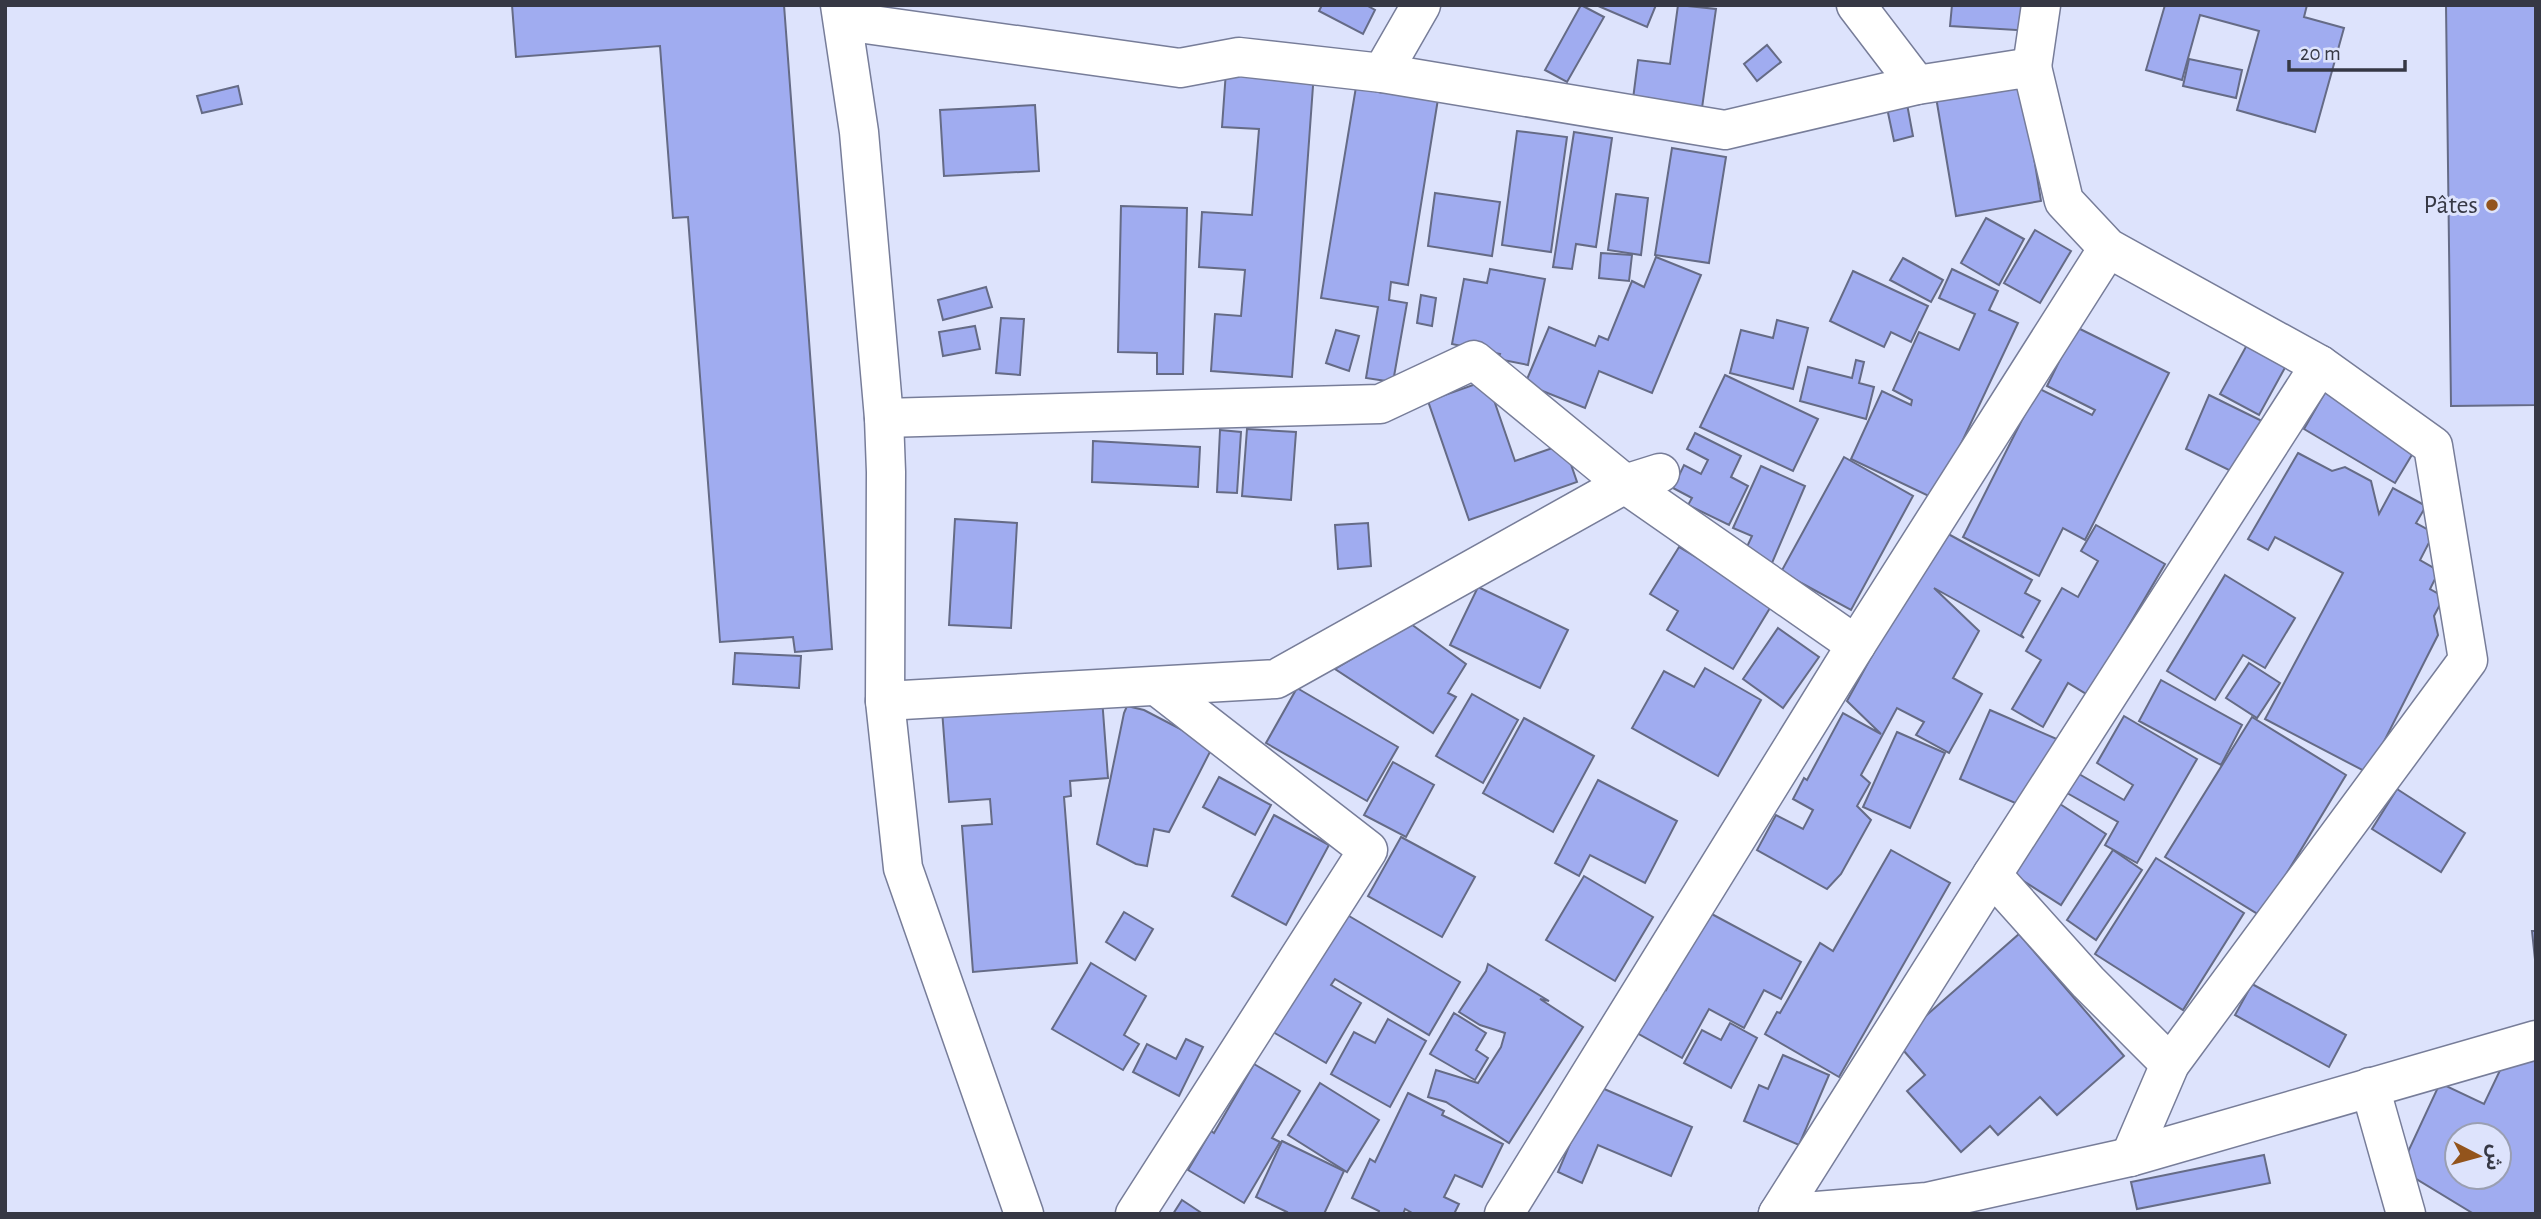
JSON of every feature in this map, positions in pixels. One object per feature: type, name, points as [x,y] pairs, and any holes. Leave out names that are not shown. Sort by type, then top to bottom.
[{"type":"street","points":[[1382,73],[1421,5]]},
{"type":"street","points":[[1856,5],[1917,85]]},
{"type":"street","points":[[2041,5],[2032,66],[2064,201],[2108,248],[2320,365],[2433,446],[2468,660],[2170,1064],[2130,1157]]},
{"type":"street","points":[[1024,1214],[903,868],[885,701],[884,418],[859,132],[842,13],[1180,68],[1239,57],[1382,73],[1725,130],[1917,85],[2032,66]]},
{"type":"street","points":[[1504,1214],[1856,645],[2108,248]]},
{"type":"street","points":[[884,418],[1380,404],[1474,360],[1643,479],[1856,645]]},
{"type":"street","points":[[2320,365],[1778,1214],[1929,1208],[2130,1157],[2536,1040]]},
{"type":"street","points":[[885,701],[1276,679],[1643,479]]},
{"type":"street","points":[[1135,1214],[1368,850],[1158,687]]},
{"type":"street","points":[[1992,875],[2088,982],[2170,1064]]},
{"type":"street","points":[[2370,1087],[2406,1214]]},
{"type":"building","points":[[512,5],[784,5],[832,649],[795,652],[793,637],[720,642],[688,217],[673,218],[660,46],[516,57]]},
{"type":"building","points":[[1322,5],[1366,5],[1375,10],[1363,34],[1319,11]]},
{"type":"building","points":[[1581,5],[1604,17],[1567,82],[1545,70]]},
{"type":"building","points":[[1596,5],[1656,5],[1647,27]]},
{"type":"building","points":[[1678,5],[1716,9],[1702,108],[1633,99],[1638,60],[1670,64]]},
{"type":"building","points":[[1952,5],[2034,5],[2033,31],[1950,26]]},
{"type":"building","points":[[2165,5],[2307,5],[2304,17],[2344,28],[2315,132],[2237,110],[2259,31],[2200,15],[2182,80],[2146,70]]},
{"type":"building","name":"Pâtes","points":[[2446,5],[2536,5],[2536,405],[2451,406]]},
{"type":"building","points":[[1767,45],[1781,62],[1757,81],[1744,64]]},
{"type":"building","points":[[2189,59],[2242,70],[2236,98],[2183,86]]},
{"type":"building","points":[[1226,71],[1314,72],[1292,377],[1211,371],[1215,314],[1241,316],[1245,270],[1199,267],[1202,212],[1252,215],[1259,129],[1222,127]]},
{"type":"building","points":[[2022,83],[2041,201],[1956,216],[1936,97]]},
{"type":"building","points":[[238,86],[242,104],[202,113],[197,96]]},
{"type":"building","points":[[1356,87],[1438,99],[1408,285],[1391,282],[1389,300],[1407,303],[1393,382],[1366,378],[1378,307],[1321,298]]},
{"type":"building","points":[[1907,104],[1913,136],[1894,141],[1887,108]]},
{"type":"building","points":[[1035,105],[1039,171],[944,176],[940,110]]},
{"type":"building","points":[[1517,131],[1567,137],[1551,252],[1502,245]]},
{"type":"building","points":[[1574,132],[1612,138],[1596,247],[1576,244],[1572,269],[1553,267]]},
{"type":"building","points":[[1672,148],[1726,157],[1709,263],[1655,255]]},
{"type":"building","points":[[1435,193],[1500,202],[1492,256],[1428,246]]},
{"type":"building","points":[[1616,194],[1648,198],[1641,255],[1608,250]]},
{"type":"building","points":[[1121,206],[1187,208],[1183,374],[1157,374],[1157,353],[1118,352]]},
{"type":"building","points":[[1986,218],[2024,239],[1999,285],[1961,263]]},
{"type":"building","points":[[2035,230],[2071,251],[2040,303],[2004,283]]},
{"type":"building","points":[[1601,253],[1632,255],[1629,281],[1599,278]]},
{"type":"building","points":[[1656,257],[1701,275],[1652,393],[1599,371],[1585,408],[1525,384],[1549,327],[1595,346],[1599,336],[1608,340],[1632,281],[1644,287]]},
{"type":"building","points":[[1903,258],[1943,280],[1931,302],[1890,280]]},
{"type":"building","points":[[1490,269],[1545,279],[1528,365],[1498,359],[1500,354],[1452,344],[1464,279],[1487,283]]},
{"type":"building","points":[[1952,269],[1998,291],[1989,310],[2018,323],[1935,499],[1851,459],[1882,391],[1911,405],[1912,400],[1893,390],[1919,332],[1959,350],[1975,314],[1939,298]]},
{"type":"building","points":[[1853,271],[1928,306],[1911,342],[1891,332],[1884,347],[1830,321]]},
{"type":"building","points":[[986,287],[992,307],[943,320],[938,300]]},
{"type":"building","points":[[1421,295],[1436,298],[1432,326],[1417,323]]},
{"type":"building","points":[[1001,318],[1024,319],[1020,375],[996,373]]},
{"type":"building","points":[[1777,320],[1808,328],[1793,389],[1730,373],[1741,330],[1773,338]]},
{"type":"building","points":[[975,326],[980,349],[943,356],[939,332]]},
{"type":"building","points":[[2076,327],[2169,373],[2085,540],[2063,528],[2039,576],[1963,537],[2038,388],[2092,415],[2095,410],[2047,386]]},
{"type":"building","points":[[1336,330],[1359,336],[1349,371],[1326,363]]},
{"type":"building","points":[[2248,343],[2287,364],[2259,415],[2220,394]]},
{"type":"building","points":[[1856,360],[1864,362],[1859,383],[1874,387],[1866,419],[1800,401],[1808,367],[1852,378]]},
{"type":"building","points":[[1725,375],[1818,419],[1793,471],[1700,427]]},
{"type":"building","points":[[1487,380],[1515,461],[1564,444],[1577,482],[1469,520],[1428,401]]},
{"type":"building","points":[[2327,389],[2419,443],[2395,483],[2304,429]]},
{"type":"building","points":[[2209,395],[2262,421],[2235,473],[2186,449]]},
{"type":"building","points":[[1247,429],[1296,432],[1291,500],[1242,496]]},
{"type":"building","points":[[1220,430],[1241,432],[1237,493],[1217,492]]},
{"type":"building","points":[[1695,433],[1741,456],[1731,477],[1748,486],[1729,525],[1688,505],[1692,498],[1673,488],[1684,465],[1701,474],[1708,460],[1687,449]]},
{"type":"building","points":[[1093,441],[1200,447],[1198,487],[1092,482]]},
{"type":"building","points":[[2298,453],[2332,471],[2345,467],[2371,481],[2379,514],[2393,488],[2426,506],[2416,523],[2434,533],[2420,560],[2439,571],[2430,589],[2444,597],[2434,616],[2438,635],[2368,773],[2265,719],[2343,573],[2275,537],[2268,550],[2248,539]]},
{"type":"building","points":[[1844,457],[1913,496],[1851,610],[1781,572]]},
{"type":"building","points":[[1761,466],[1805,486],[1772,563],[1745,551],[1752,536],[1733,528]]},
{"type":"building","points":[[955,519],[1017,523],[1011,628],[949,625]]},
{"type":"building","points":[[1368,523],[1371,566],[1338,569],[1335,525]]},
{"type":"building","points":[[2096,525],[2165,564],[2088,695],[2068,683],[2043,727],[2012,709],[2041,660],[2026,651],[2062,588],[2078,597],[2098,561],[2081,551]]},
{"type":"building","points":[[1941,530],[2032,580],[2025,593],[2040,601],[2021,635],[2024,638],[1934,588],[1979,631],[1953,678],[1982,694],[1949,753],[1916,735],[1924,722],[1897,708],[1861,775],[1870,783],[1857,806],[1871,820],[1841,874],[1827,889],[1757,850],[1776,815],[1803,829],[1813,810],[1793,799],[1804,778],[1807,780],[1843,713],[1881,734],[1847,701]]},
{"type":"building","points":[[1679,547],[1773,603],[1733,669],[1667,630],[1678,611],[1650,594]]},
{"type":"building","points":[[2225,575],[2295,618],[2265,668],[2243,655],[2215,700],[2167,671]]},
{"type":"building","points":[[1478,587],[1568,630],[1540,688],[1450,645]]},
{"type":"building","points":[[1411,624],[1466,664],[1448,693],[1456,697],[1433,733],[1335,669]]},
{"type":"building","points":[[1778,628],[1819,657],[1783,708],[1743,679]]},
{"type":"building","points":[[735,653],[801,656],[799,688],[733,684]]},
{"type":"building","points":[[2249,663],[2280,683],[2257,718],[2226,698]]},
{"type":"building","points":[[1705,668],[1761,700],[1718,776],[1632,728],[1664,671],[1694,687]]},
{"type":"building","points":[[2161,680],[2242,725],[2221,765],[2139,721]]},
{"type":"building","points":[[1297,688],[1398,747],[1367,801],[1266,743]]},
{"type":"building","points":[[1472,694],[1518,720],[1483,783],[1436,756]]},
{"type":"building","points":[[1102,698],[1108,778],[1070,781],[1071,796],[1064,797],[1077,963],[973,972],[962,826],[992,824],[990,799],[949,802],[942,710]]},
{"type":"building","points":[[1127,706],[1144,710],[1213,746],[1169,832],[1154,829],[1147,866],[1136,864],[1097,844]]},
{"type":"building","points":[[1990,710],[2059,740],[2029,809],[1960,779]]},
{"type":"building","points":[[2124,716],[2197,759],[2137,863],[2105,845],[2118,822],[2067,793],[2079,774],[2124,800],[2133,785],[2097,763]]},
{"type":"building","points":[[2252,717],[2346,775],[2261,916],[2165,857]]},
{"type":"building","points":[[1524,718],[1594,756],[1553,832],[1483,793]]},
{"type":"building","points":[[1897,732],[1945,753],[1910,828],[1863,807]]},
{"type":"building","points":[[1393,762],[1434,785],[1406,837],[1364,815]]},
{"type":"building","points":[[1219,777],[1271,805],[1255,835],[1203,807]]},
{"type":"building","points":[[1598,780],[1677,821],[1645,883],[1590,855],[1579,876],[1555,863]]},
{"type":"building","points":[[2397,789],[2465,833],[2441,872],[2372,829]]},
{"type":"building","points":[[2060,804],[2106,834],[2061,905],[2014,875]]},
{"type":"building","points":[[1274,815],[1329,845],[1286,925],[1232,896]]},
{"type":"building","points":[[1401,837],[1475,877],[1442,937],[1368,896]]},
{"type":"building","points":[[1891,850],[1950,883],[1839,1077],[1765,1034],[1820,943],[1833,951]]},
{"type":"building","points":[[2113,850],[2142,870],[2096,940],[2067,920]]},
{"type":"building","points":[[2156,858],[2244,913],[2183,1010],[2095,954]]},
{"type":"building","points":[[1584,876],[1653,917],[1615,981],[1546,940]]},
{"type":"building","points":[[1124,912],[1153,929],[1135,960],[1106,942]]},
{"type":"building","points":[[1708,912],[1801,962],[1781,999],[1764,990],[1744,1028],[1709,1009],[1682,1058],[1637,1033],[1661,987],[1666,990]]},
{"type":"building","points":[[1344,913],[1460,982],[1429,1035],[1335,979],[1331,985],[1361,1003],[1326,1063],[1273,1032]]},
{"type":"building","points":[[2532,931],[2536,931],[2536,969]]},
{"type":"building","points":[[2019,934],[2124,1056],[2057,1115],[2040,1097],[1998,1135],[1990,1126],[1961,1152],[1907,1091],[1925,1075],[1896,1042]]},
{"type":"building","points":[[1091,963],[1146,996],[1124,1035],[1139,1044],[1123,1070],[1052,1029]]},
{"type":"building","points":[[1488,964],[1549,1001],[1540,999],[1583,1027],[1509,1143],[1446,1102],[1428,1097],[1436,1070],[1478,1083],[1501,1047],[1505,1033],[1480,1025],[1459,1012]]},
{"type":"building","points":[[2252,984],[2346,1035],[2329,1067],[2235,1015]]},
{"type":"building","points":[[1454,1013],[1486,1033],[1476,1050],[1488,1058],[1475,1080],[1430,1054]]},
{"type":"building","points":[[1388,1019],[1426,1041],[1390,1107],[1331,1074],[1354,1032],[1375,1043]]},
{"type":"building","points":[[1730,1023],[1757,1038],[1731,1088],[1684,1063],[1702,1030],[1721,1040]]},
{"type":"building","points":[[1186,1039],[1203,1047],[1179,1096],[1133,1072],[1147,1044],[1176,1059]]},
{"type":"building","points":[[1783,1055],[1829,1075],[1799,1145],[1744,1121],[1759,1085],[1768,1089]]},
{"type":"building","points":[[2536,1055],[2536,1214],[2474,1214],[2400,1169],[2440,1083],[2484,1104],[2503,1064]]},
{"type":"building","points":[[1254,1064],[1300,1091],[1272,1138],[1280,1142],[1244,1203],[1188,1170],[1211,1131],[1214,1133]]},
{"type":"building","points":[[1320,1083],[1379,1120],[1347,1172],[1288,1135]]},
{"type":"building","points":[[1595,1085],[1692,1127],[1671,1176],[1598,1145],[1582,1183],[1558,1172]]},
{"type":"building","points":[[1408,1093],[1444,1111],[1442,1115],[1503,1144],[1482,1187],[1455,1175],[1444,1197],[1459,1204],[1454,1214],[1414,1214],[1405,1209],[1403,1214],[1378,1214],[1379,1211],[1352,1198],[1370,1159],[1375,1162]]},
{"type":"building","points":[[1282,1141],[1344,1171],[1324,1214],[1286,1214],[1287,1212],[1256,1197]]},
{"type":"building","points":[[2264,1155],[2270,1183],[2137,1209],[2131,1182]]},
{"type":"building","points":[[1182,1200],[1203,1214],[1173,1214]]},
{"type":"place","name":"Pâtes","points":[[2492,205]]}]
